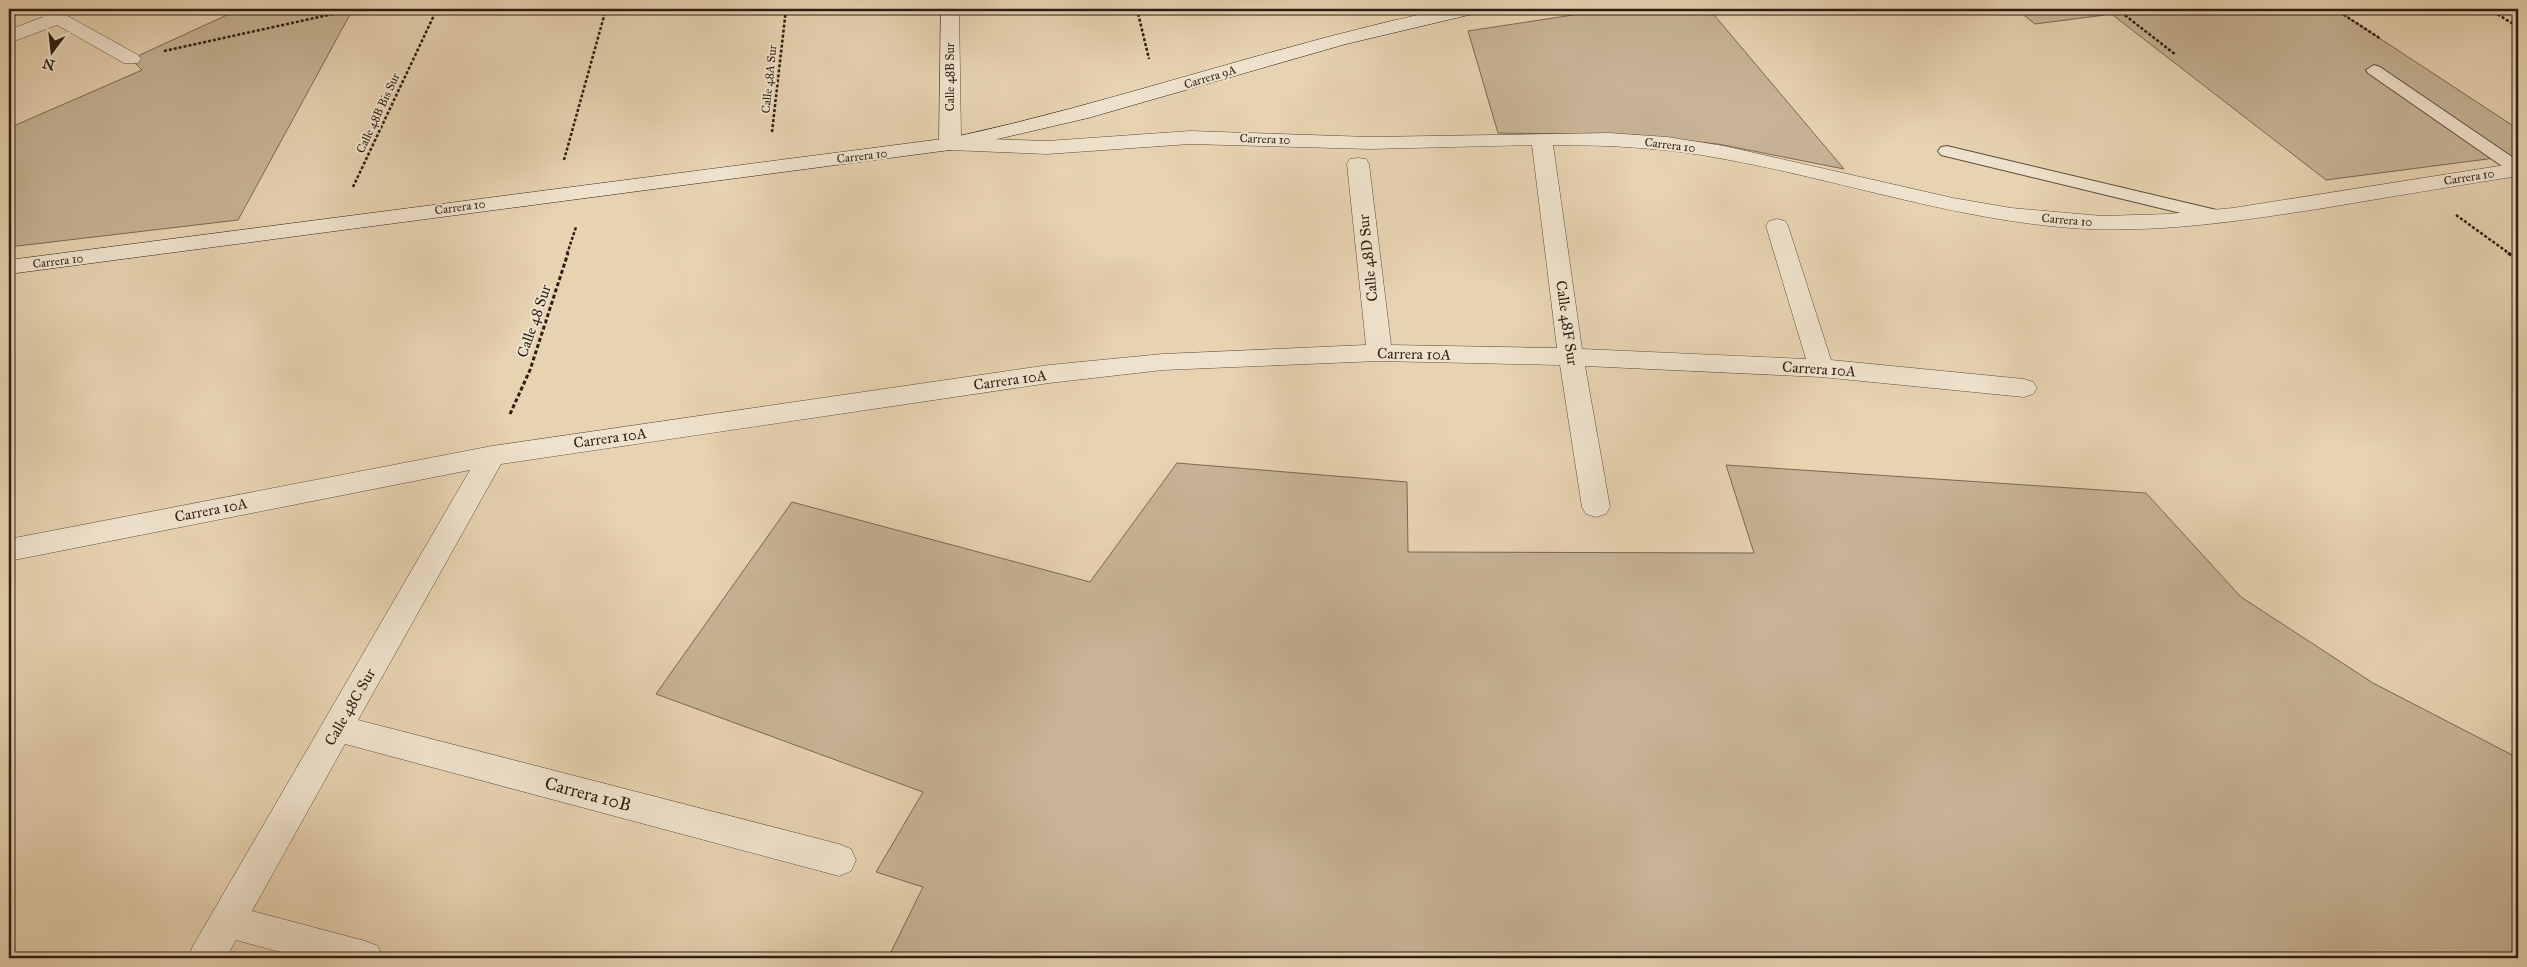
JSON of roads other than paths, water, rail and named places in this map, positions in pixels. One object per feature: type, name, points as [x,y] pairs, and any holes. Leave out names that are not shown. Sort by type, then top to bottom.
[{"type":"street","points":[[42,9],[131,58]]},
{"type":"street","name":"Calle 48B Sur","points":[[950,9],[950,144]]},
{"type":"street","name":"Carrera 9A","points":[[950,144],[1040,126],[1157,93],[1320,43],[1373,29],[1470,9]]},
{"type":"street","points":[[9,38],[59,18]]},
{"type":"street","name":"Carrera 10","points":[[9,267],[950,144],[1000,148],[1058,147],[1164,138],[1251,138],[1367,143],[1610,139],[1676,145],[1731,154],[1960,205],[2023,216],[2122,224],[2171,222],[2218,216],[2518,169]]},
{"type":"street","name":"Calle 48F Sur","points":[[1542,139],[1572,357],[1596,507]]},
{"type":"street","name":"Calle 48D Sur","points":[[1358,164],[1379,353]]},
{"type":"street","points":[[1777,226],[1821,368]]},
{"type":"street","name":"Carrera 10A","points":[[9,550],[492,456],[1049,374],[1163,362],[1379,353],[1572,357],[1821,368],[2024,388]]},
{"type":"street","name":"Calle 48C Sur","points":[[206,958],[492,456]]},
{"type":"street","name":"Carrera 10B","points":[[337,728],[839,860]]},
{"type":"street","points":[[228,921],[365,958]]},
{"type":"lane","points":[[2374,70],[2518,169]]},
{"type":"lane","points":[[1947,151],[2218,216]]}]
